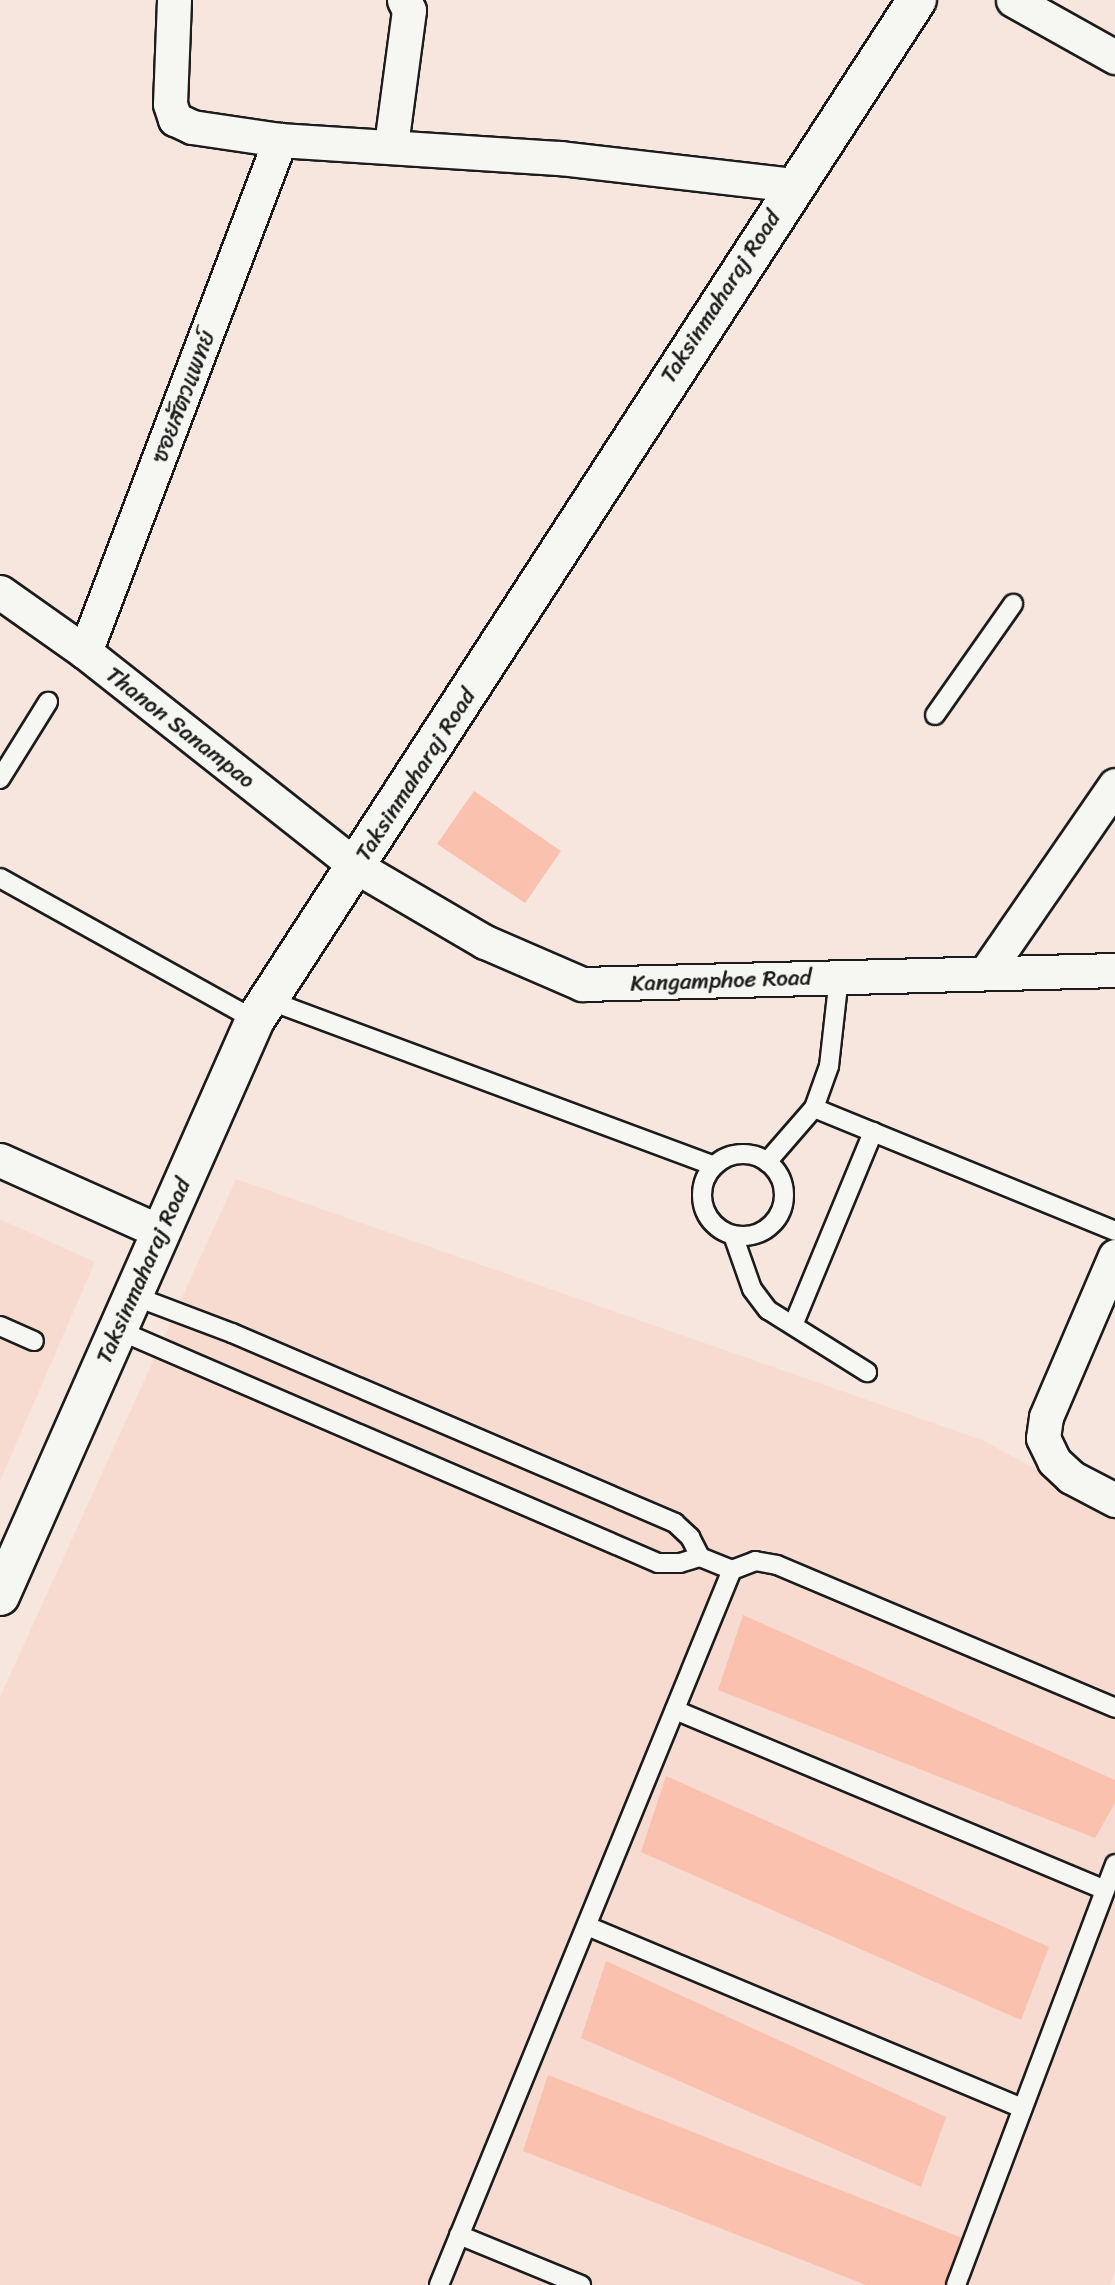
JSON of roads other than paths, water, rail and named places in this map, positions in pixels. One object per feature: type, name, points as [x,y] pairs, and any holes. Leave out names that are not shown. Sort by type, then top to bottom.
[{"type":"street","points":[[174,0],[170,104],[175,119],[192,127],[280,140],[391,145],[560,158],[793,185]]},
{"type":"street","points":[[391,145],[409,10],[404,0]]},
{"type":"street","name":"Taksinmaharaj Road","points":[[0,1596],[262,1010],[357,867],[793,185],[917,0]]},
{"type":"street","points":[[1013,0],[1115,57]]},
{"type":"street","name":"ซอยสัตวแพทย์","points":[[85,652],[280,140]]},
{"type":"street","name":"Thanon Sanampao","points":[[0,592],[85,652],[357,867]]},
{"type":"street","points":[[986,972],[1115,785]]},
{"type":"street","name":"Kangamphoe Road","points":[[357,867],[485,942],[582,984],[1115,970]]},
{"type":"street","points":[[0,1160],[161,1232]]},
{"type":"street","points":[[1115,1256],[1046,1416],[1043,1438],[1054,1461],[1071,1477],[1115,1500]]},
{"type":"lane","points":[[935,715],[1013,604]]},
{"type":"lane","points":[[0,779],[48,702]]},
{"type":"lane","points":[[0,878],[262,1010],[714,1166]]},
{"type":"lane","points":[[767,1162],[814,1108],[829,1066],[839,977]]},
{"type":"lane","points":[[814,1108],[1115,1231]]},
{"type":"lane","points":[[794,1323],[873,1132]]},
{"type":"lane","points":[[733,1235],[761,1232],[781,1212],[783,1185],[767,1162],[740,1154],[714,1166],[706,1178],[704,1206],[710,1219],[733,1235],[752,1289],[768,1310],[794,1323],[867,1372]]},
{"type":"lane","points":[[134,1296],[232,1333],[675,1523],[691,1537],[700,1557]]},
{"type":"lane","points":[[0,1326],[34,1341]]},
{"type":"lane","points":[[118,1330],[658,1563],[680,1563],[700,1557],[732,1570],[755,1561],[777,1565],[1115,1708]]},
{"type":"lane","points":[[439,2285],[732,1570]]},
{"type":"lane","points":[[675,1710],[1105,1889]]},
{"type":"lane","points":[[956,2285],[1115,1864]]},
{"type":"lane","points":[[587,1926],[1023,2108]]},
{"type":"lane","points":[[459,2235],[581,2285]]}]
